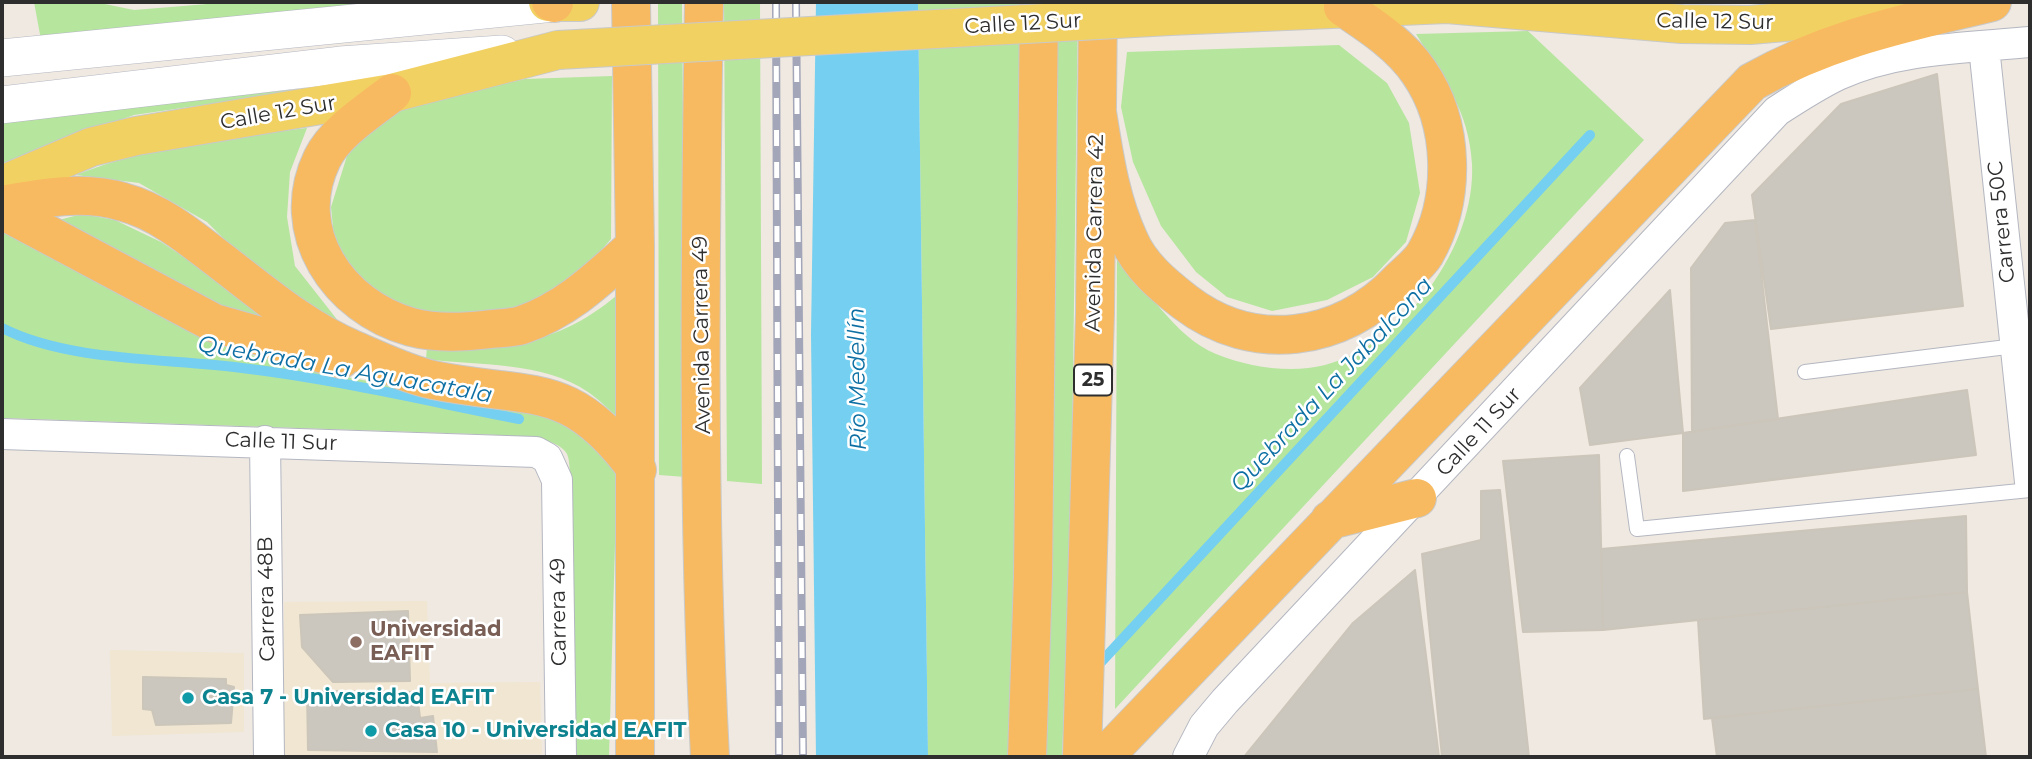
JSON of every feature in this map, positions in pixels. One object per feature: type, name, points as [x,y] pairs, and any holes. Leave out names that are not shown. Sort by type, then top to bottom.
[{"type":"highway","points":[[631,2],[637,470],[635,757]]},
{"type":"highway","name":"Avenida Carrera 49","points":[[704,2],[701,226],[705,669],[710,757]]},
{"type":"highway","points":[[1027,757],[1033,577],[1039,2]]},
{"type":"highway","name":"Avenida Carrera 42","points":[[1082,757],[1092,443],[1098,2]]},
{"type":"highway","points":[[1104,757],[1752,82],[1816,49],[1855,36],[1992,2]]},
{"type":"highway","points":[[1097,112],[1113,198],[1129,242],[1157,281],[1203,316],[1258,334],[1302,335],[1347,322],[1384,297],[1424,255],[1444,205],[1448,151],[1439,112],[1419,72],[1381,34],[1343,7]]},
{"type":"highway","points":[[392,93],[349,127],[323,155],[310,187],[310,220],[319,250],[331,274],[355,297],[380,313],[409,326],[429,330],[466,332],[520,326],[556,310],[580,295],[635,246]]},
{"type":"highway","points":[[2,207],[79,196],[124,202],[147,211],[176,227],[308,325],[350,349],[407,373]]},
{"type":"highway","points":[[2,207],[214,323],[319,354],[558,400],[580,412],[606,433],[637,470]]},
{"type":"highway","points":[[1330,520],[1417,498]]},
{"type":"main road","name":"Calle 12 Sur","points":[[2,185],[91,147],[136,136],[392,93],[558,50],[1343,7],[1459,4],[1682,24],[1749,25],[1816,22],[1992,2]]},
{"type":"street","points":[[2,58],[559,2]]},
{"type":"street","points":[[1984,47],[2030,42]]},
{"type":"street","name":"Calle 11 Sur","points":[[1188,757],[1203,726],[1225,701],[1777,111],[1839,75],[1872,63],[1908,54],[1984,47]]},
{"type":"street","name":"Carrera 50C","points":[[1984,47],[2030,482]]},
{"type":"street","name":"Calle 12 Sur","points":[[2,105],[340,65],[558,50]]},
{"type":"street","name":"Calle 11 Sur","points":[[2,434],[536,452],[547,458],[554,467]]},
{"type":"street","name":"Carrera 48B","points":[[265,442],[269,757]]},
{"type":"street","name":"Carrera 49","points":[[554,467],[557,480],[561,757]]},
{"type":"lane","points":[[1805,372],[2015,346]]},
{"type":"lane","points":[[1627,456],[1637,529],[2030,490]]},
{"type":"shaded area","name":"Universidad EAFIT","points":[[427,601],[430,683],[540,682],[542,754],[283,757],[284,602]]},
{"type":"shaded area","points":[[110,650],[244,653],[244,732],[112,736]]},
{"type":"green space","points":[[34,2],[95,2],[134,10],[232,2],[381,2],[41,40]]},
{"type":"green space","points":[[658,2],[682,2],[686,477],[659,475]]},
{"type":"green space","points":[[724,2],[760,2],[762,484],[727,481]]},
{"type":"green space","points":[[918,2],[1025,2],[1017,537],[1009,757],[928,757]]},
{"type":"green space","points":[[1051,2],[1078,2],[1071,530],[1062,757],[1043,757]]},
{"type":"green space","points":[[1528,31],[1644,140],[1115,709],[1117,251],[1174,323],[1187,336],[1216,354],[1256,366],[1298,369],[1325,365],[1354,354],[1382,336],[1408,314],[1430,287],[1448,258],[1462,227],[1470,195],[1472,164],[1466,127],[1445,80],[1416,34]]},
{"type":"green space","points":[[1339,45],[1387,83],[1409,123],[1420,193],[1406,242],[1373,277],[1327,300],[1272,311],[1227,297],[1196,272],[1161,226],[1133,162],[1121,107],[1127,52]]},
{"type":"green space","points":[[612,76],[611,239],[590,263],[532,304],[471,317],[412,315],[367,292],[336,258],[331,207],[347,156],[386,110],[525,79]]},
{"type":"green space","points":[[346,84],[134,115],[47,147],[2,171],[2,120]]},
{"type":"green space","points":[[307,128],[290,172],[287,217],[295,266],[339,322],[283,288],[237,252],[207,222],[139,183],[76,175],[132,156],[161,150],[219,139]]},
{"type":"green space","points":[[82,214],[115,220],[161,242],[301,334],[223,308],[55,221]]},
{"type":"green space","points":[[2,226],[240,352],[305,369],[562,418],[584,427],[617,474],[609,757],[576,757],[571,477],[568,456],[561,447],[539,439],[511,436],[2,418]]},
{"type":"green space","points":[[616,296],[621,420],[588,392],[551,375],[510,366],[426,359],[427,347],[505,344],[549,335],[571,326]]},
{"type":"water","name":"Río Medellín","points":[[816,2],[918,2],[928,757],[816,757],[811,334]]},
{"type":"building","points":[[1937,74],[1963,306],[1771,329],[1752,195],[1841,104]]},
{"type":"building","points":[[1755,220],[1778,419],[1692,432],[1691,268],[1725,223]]},
{"type":"building","points":[[1670,290],[1683,433],[1590,445],[1580,388]]},
{"type":"building","points":[[1967,390],[1976,455],[1683,491],[1683,433]]},
{"type":"building","points":[[1599,455],[1603,630],[1523,632],[1503,461]]},
{"type":"building","points":[[1500,490],[1529,757],[1442,757],[1422,554],[1481,540],[1481,491]]},
{"type":"building","points":[[1966,516],[1967,592],[1603,630],[1601,549]]},
{"type":"building","points":[[1415,570],[1439,757],[1244,757],[1353,623]]},
{"type":"building","points":[[1967,592],[1978,689],[1704,719],[1698,620]]},
{"type":"building","points":[[408,611],[410,681],[333,682],[302,647],[300,615]]},
{"type":"building","name":"Casa 7 - Universidad EAFIT","points":[[143,677],[226,679],[226,685],[234,687],[231,723],[156,725],[152,710],[143,709]]},
{"type":"building","points":[[1978,689],[1986,757],[1717,757],[1712,718]]},
{"type":"building","name":"Casa 10 - Universidad EAFIT","points":[[307,691],[417,692],[420,718],[433,716],[437,752],[308,750]]},
{"type":"waterway","name":"Quebrada La Jabalcona","points":[[1102,661],[1590,135]]},
{"type":"waterway","name":"Quebrada La Aguacatala","points":[[2,328],[28,339],[87,353],[277,373],[519,419]]},
{"type":"railway","points":[[776,2],[779,757]]},
{"type":"railway","points":[[796,2],[803,757]]},
{"type":"place","name":"Universidad EAFIT","points":[[356,642]]},
{"type":"place","name":"Casa 7 - Universidad EAFIT","points":[[188,698]]},
{"type":"place","name":"Casa 10 - Universidad EAFIT","points":[[371,731]]}]
